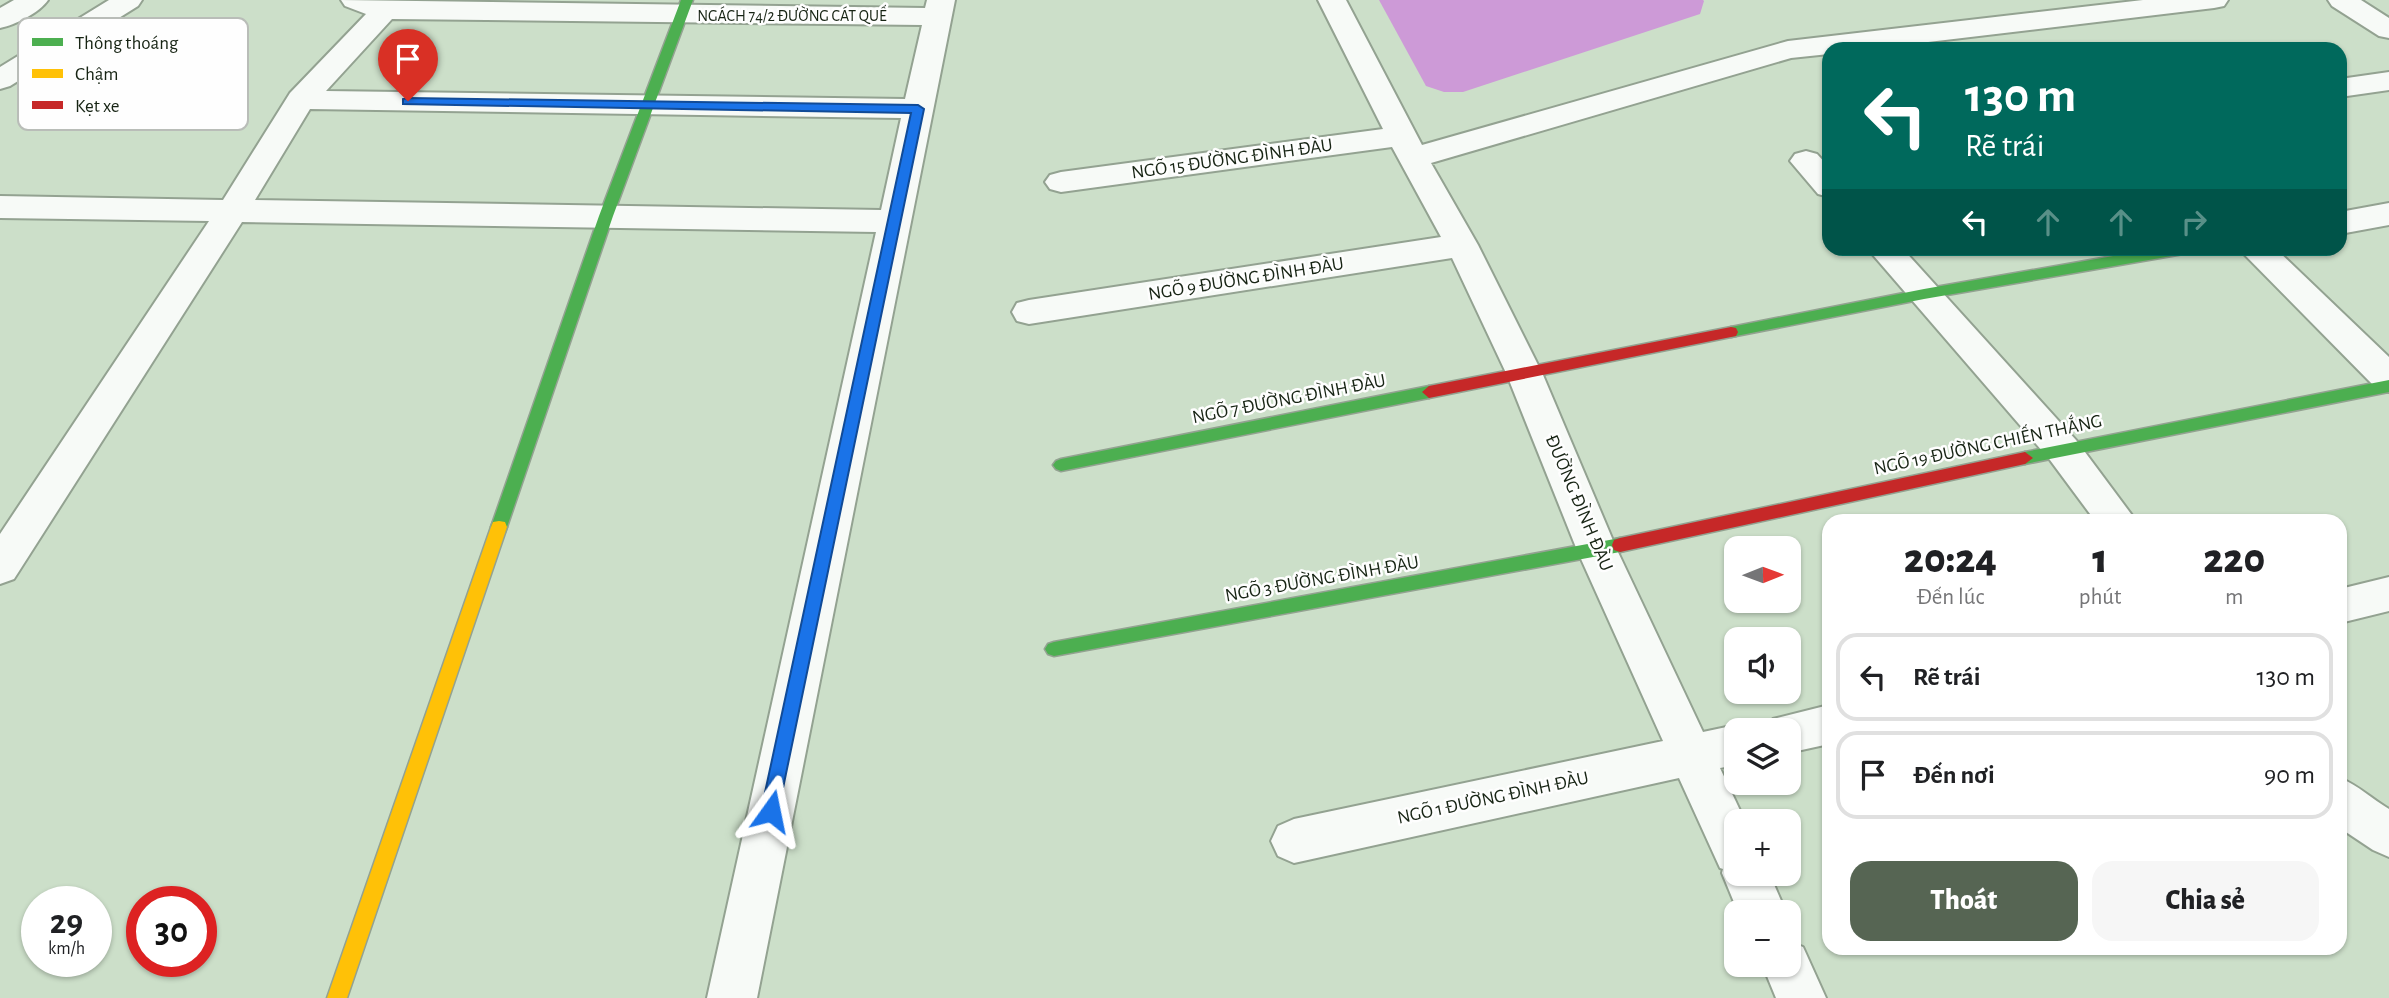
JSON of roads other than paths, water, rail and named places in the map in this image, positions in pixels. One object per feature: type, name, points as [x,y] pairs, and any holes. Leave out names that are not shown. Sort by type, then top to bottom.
[{"type":"street","points":[[0,20],[34,0]]},
{"type":"street","points":[[99,18],[128,0]]},
{"type":"street","name":"NGÁCH 74/2 ĐƯỜNG CÁT QUẾ","points":[[355,0],[384,11],[939,8]]},
{"type":"street","name":"ĐƯỜNG ĐÌNH ĐÀU","points":[[1332,0],[1462,246],[1525,375],[1597,550],[1724,826]]},
{"type":"street","points":[[1956,0],[2001,42]]},
{"type":"street","name":"NGÕ 15 ĐƯỜNG ĐÌNH ĐÀU","points":[[1860,42],[2214,0]]},
{"type":"street","points":[[2342,0],[2389,30]]},
{"type":"street","points":[[337,998],[606,216],[684,8]]},
{"type":"street","points":[[732,998],[939,8]]},
{"type":"street","points":[[0,568],[233,210],[301,100],[384,11]]},
{"type":"street","name":"NGÕ 15 ĐƯỜNG ĐÌNH ĐÀU","points":[[1061,182],[1408,147],[1788,50],[1822,46]]},
{"type":"street","points":[[0,80],[18,69]]},
{"type":"street","points":[[2347,87],[2389,81]]},
{"type":"street","points":[[301,100],[918,109]]},
{"type":"street","points":[[0,207],[893,221]]},
{"type":"street","points":[[2347,222],[2389,214]]},
{"type":"street","name":"NGÕ 9 ĐƯỜNG ĐÌNH ĐÀU","points":[[1030,312],[1462,246]]},
{"type":"street","points":[[1890,256],[2063,450],[2112,514]]},
{"type":"street","name":"NGÕ 7 ĐƯỜNG ĐÌNH ĐÀU","points":[[1061,465],[1924,294],[2143,256]]},
{"type":"street","points":[[2262,256],[2389,379]]},
{"type":"street","name":"NGÕ 19 ĐƯỜNG CHIẾN THẮNG","points":[[1597,550],[2063,450],[2389,386]]},
{"type":"street","name":"NGÕ 3 ĐƯỜNG ĐÌNH ĐÀU","points":[[1054,649],[1597,550]]},
{"type":"street","points":[[2347,604],[2389,594]]},
{"type":"street","points":[[1801,730],[1822,726]]},
{"type":"street","name":"NGÕ 1 ĐƯỜNG ĐÌNH ĐÀU","points":[[1294,841],[1724,749]]},
{"type":"street","points":[[2347,808],[2389,835]]},
{"type":"street","points":[[1792,977],[1801,998]]}]
